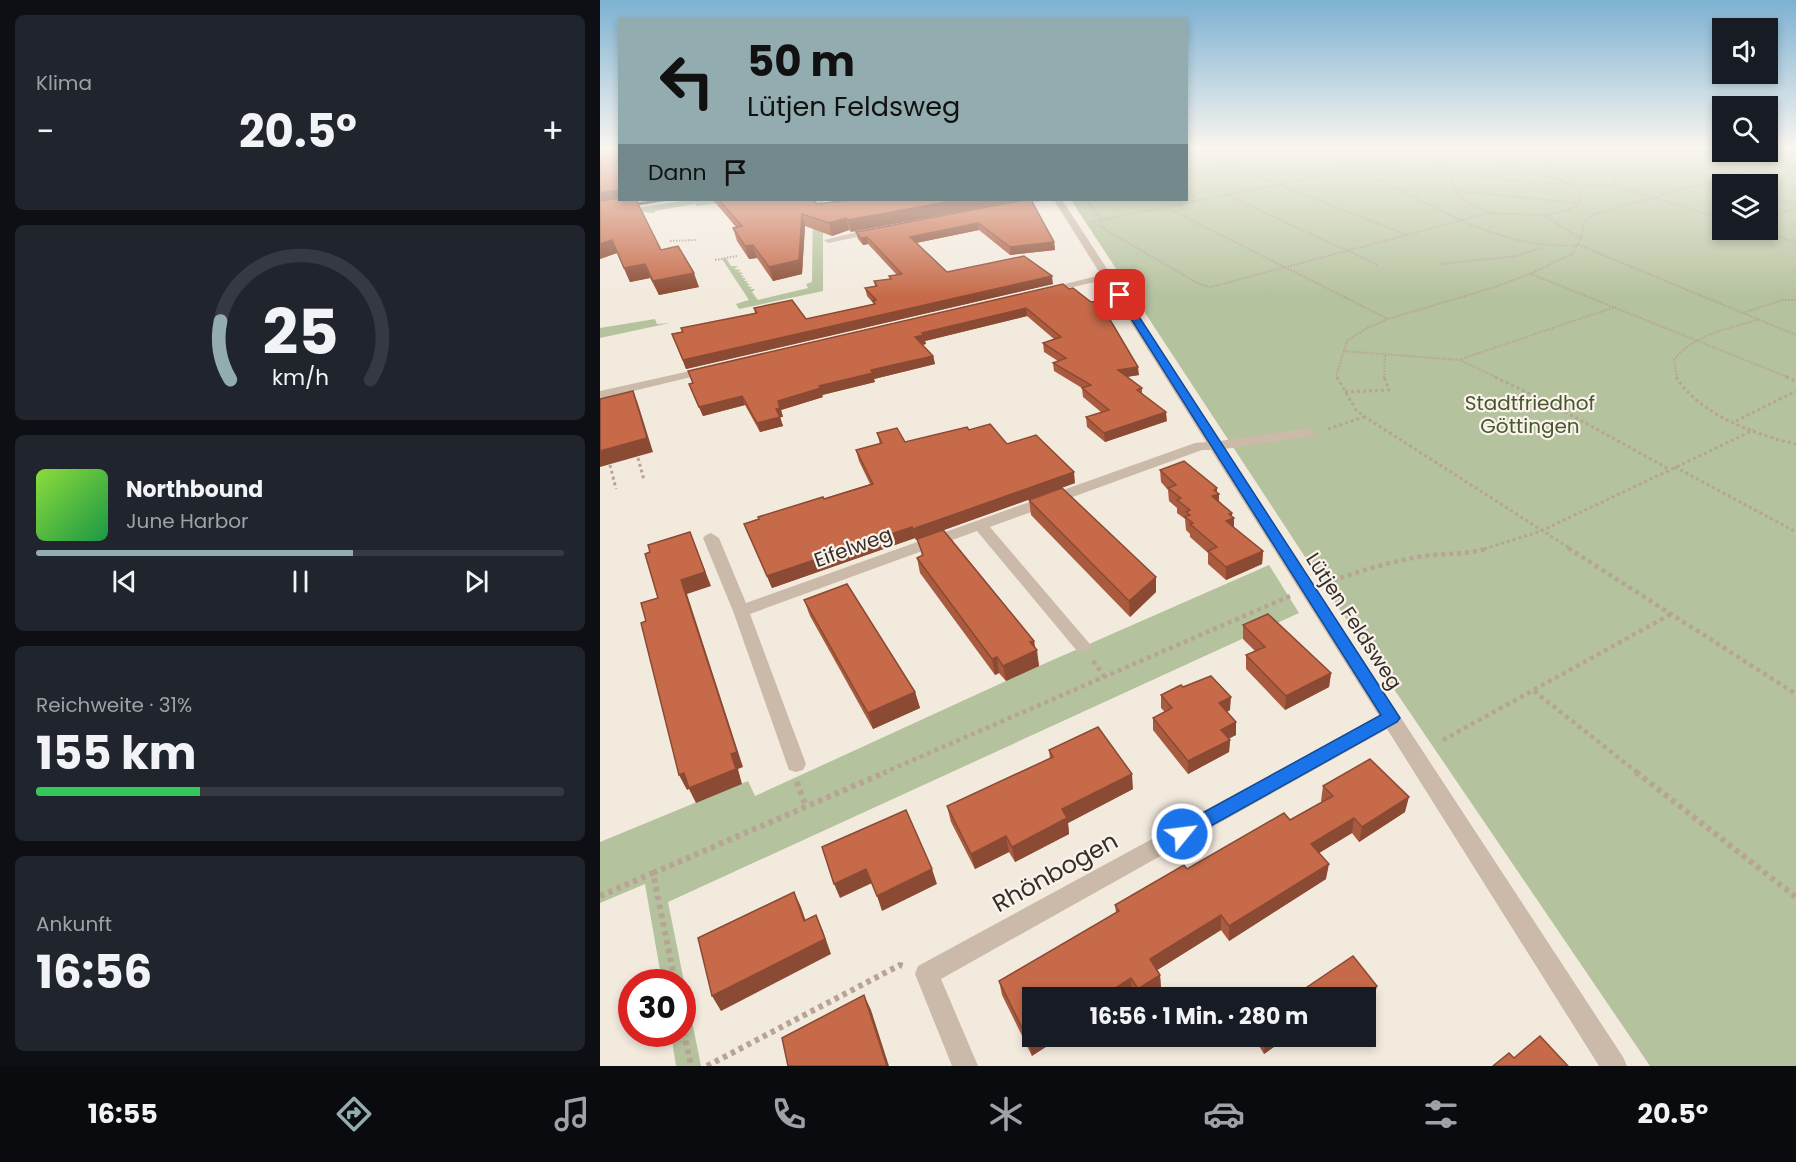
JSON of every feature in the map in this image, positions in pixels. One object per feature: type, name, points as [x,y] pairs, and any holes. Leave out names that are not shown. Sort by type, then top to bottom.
[{"type":"main road","points":[[600,205],[627,201]]},
{"type":"main road","points":[[600,210],[659,201]]},
{"type":"street","points":[[1008,206],[1036,201]]},
{"type":"street","name":"Lütjen Feldsweg","points":[[1059,201],[1614,1066]]},
{"type":"street","points":[[828,240],[884,229]]},
{"type":"street","points":[[1039,292],[1108,276]]},
{"type":"street","points":[[600,395],[716,368]]},
{"type":"street","name":"Eifelweg","points":[[740,607],[980,525],[1200,446],[1218,446],[1311,432]]},
{"type":"street","points":[[980,525],[1083,647]]},
{"type":"street","points":[[711,538],[752,639],[796,773]]},
{"type":"street","name":"Rhönbogen","points":[[927,974],[1391,718]]},
{"type":"street","points":[[927,974],[965,1066]]},
{"type":"path","points":[[1195,198],[1202,201]]},
{"type":"path","points":[[1075,226],[1216,198]]},
{"type":"path","points":[[1233,198],[1378,264]]},
{"type":"path","points":[[1313,198],[1408,235]]},
{"type":"path","points":[[1419,198],[1463,220],[1542,247],[1568,248],[1579,245],[1796,335]]},
{"type":"path","points":[[1462,198],[1489,213]]},
{"type":"path","points":[[1528,198],[1579,203]]},
{"type":"path","points":[[1088,201],[1102,220],[1101,226],[1106,230],[1206,286],[1221,285],[1489,213],[1544,215],[1571,209],[1579,203],[1581,198]]},
{"type":"path","points":[[1649,198],[1592,215],[1584,222],[1579,245],[1572,254],[1530,274],[1495,287],[1388,319],[1367,328],[1347,342],[1336,376],[1356,410],[1365,417],[1796,694]]},
{"type":"path","points":[[1653,198],[1712,216]]},
{"type":"path","points":[[1778,200],[1796,206]]},
{"type":"path","points":[[1778,214],[1796,206]]},
{"type":"path","points":[[1166,208],[1388,319]]},
{"type":"path","points":[[1544,215],[1581,239]]},
{"type":"path","points":[[1778,237],[1796,242]]},
{"type":"path","points":[[670,241],[697,240]]},
{"type":"path","points":[[1440,264],[1516,256],[1542,247]]},
{"type":"path","points":[[715,260],[737,255]]},
{"type":"path","points":[[1530,274],[1796,383]]},
{"type":"path","points":[[1744,312],[1783,300],[1796,300]]},
{"type":"path","points":[[1460,360],[1615,307]]},
{"type":"path","points":[[1760,319],[1696,341],[1682,349],[1674,360],[1675,375],[1689,394],[1712,410],[1754,430],[1796,444]]},
{"type":"path","points":[[1343,351],[1460,360],[1547,402],[1670,469]]},
{"type":"path","points":[[1346,392],[1389,390],[1384,379],[1386,355]]},
{"type":"path","points":[[1736,422],[1796,391]]},
{"type":"path","points":[[1311,432],[1326,430],[1365,417]]},
{"type":"path","points":[[600,896],[1307,588],[1368,569],[1425,556],[1469,554],[1541,531],[1754,430]]},
{"type":"path","points":[[638,458],[644,480]]},
{"type":"path","points":[[610,465],[616,489]]},
{"type":"path","points":[[1675,467],[1796,531]]},
{"type":"path","points":[[1443,740],[1671,614]]},
{"type":"path","points":[[1534,691],[1796,897]]},
{"type":"path","points":[[796,773],[806,807]]},
{"type":"path","points":[[653,873],[672,969]]},
{"type":"path","points":[[707,1066],[900,965],[927,974]]},
{"type":"path","points":[[687,1047],[691,1066]]},
{"type":"green space","name":"Stadtfriedhof Göttingen","points":[[1188,198],[1712,198],[1712,240],[1778,240],[1778,198],[1796,198],[1796,1066],[1650,1066],[1330,595],[1072,201],[1188,201]]},
{"type":"green space","points":[[682,201],[740,201],[696,206],[695,204],[654,211],[655,213],[640,212],[638,208]]},
{"type":"green space","points":[[813,201],[823,201],[823,291],[739,309],[736,304],[749,300],[722,259],[726,258],[731,266],[738,266],[734,269],[741,270],[738,272],[743,273],[740,275],[746,278],[744,281],[748,281],[746,283],[750,284],[747,286],[752,287],[750,289],[755,289],[752,292],[758,300],[808,288],[806,284],[812,282]]},
{"type":"green space","points":[[655,319],[657,324],[670,323],[600,338],[600,328]]},
{"type":"green space","points":[[1269,565],[1299,613],[668,902],[681,969],[660,969],[645,884],[600,903],[600,842],[748,781],[755,796],[1039,666]]},
{"type":"green space","points":[[696,1041],[701,1066],[676,1066],[673,1047],[696,1047]]},
{"type":"building","points":[[618,198],[618,201],[636,201],[661,250],[678,246],[694,273],[653,281],[645,264],[624,268],[612,240],[600,244],[600,201]]},
{"type":"building","points":[[720,201],[814,201],[817,204],[841,201],[952,201],[848,220],[846,218],[829,223],[802,214],[799,260],[769,267],[753,245],[745,246],[733,228],[742,226]]},
{"type":"building","points":[[1020,201],[1032,201],[1054,242],[1010,247],[978,223],[910,237],[947,272],[1024,256],[1052,276],[683,360],[672,334],[683,332],[681,328],[757,313],[754,308],[792,300],[806,319],[875,304],[873,301],[876,300],[865,288],[877,286],[874,281],[891,279],[889,276],[902,274],[867,237],[861,238],[856,232]]},
{"type":"building","points":[[1063,284],[1069,289],[1073,288],[1091,302],[1099,301],[1138,367],[1118,370],[1142,388],[1137,390],[1166,412],[1104,433],[1086,417],[1109,410],[1082,388],[1091,385],[1053,363],[1066,358],[1043,343],[1061,337],[1026,308],[922,333],[924,335],[915,337],[933,356],[871,370],[873,373],[819,386],[821,388],[778,401],[780,408],[776,409],[780,417],[757,423],[742,396],[699,407],[689,384],[693,383],[688,371]]},
{"type":"building","points":[[633,391],[647,438],[600,451],[600,399]]},
{"type":"building","points":[[990,424],[1007,444],[1036,435],[1074,472],[913,529],[912,527],[767,576],[744,524],[759,519],[758,517],[873,484],[856,450],[882,443],[877,433],[897,428],[905,442],[967,427],[969,430]]},
{"type":"building","points":[[1184,461],[1217,488],[1214,490],[1219,494],[1212,496],[1232,513],[1229,514],[1234,518],[1226,521],[1263,551],[1226,567],[1208,551],[1217,547],[1190,524],[1193,523],[1185,517],[1190,515],[1186,512],[1190,510],[1177,500],[1181,498],[1168,488],[1176,485],[1160,470]]},
{"type":"building","points":[[1062,488],[1156,577],[1129,601],[1029,500]]},
{"type":"building","points":[[943,530],[1034,641],[1030,642],[1037,650],[1003,666],[997,657],[992,659],[917,558],[923,555],[917,539]]},
{"type":"building","points":[[690,532],[705,572],[681,580],[737,752],[731,754],[736,769],[689,788],[684,773],[679,775],[641,623],[646,621],[641,603],[658,598],[645,554],[650,552],[648,545]]},
{"type":"building","points":[[847,584],[915,692],[868,713],[804,600]]},
{"type":"building","points":[[1268,614],[1331,673],[1286,696],[1246,655],[1265,647],[1243,625]]},
{"type":"building","points":[[1211,676],[1231,697],[1219,703],[1236,722],[1221,730],[1230,740],[1188,761],[1153,718],[1172,708],[1161,695],[1181,685],[1183,687]]},
{"type":"building","points":[[1098,727],[1132,774],[1062,809],[1067,818],[1012,847],[1006,836],[971,854],[947,806],[1053,757],[1049,750]]},
{"type":"building","points":[[1370,759],[1409,797],[1362,827],[1354,818],[1311,844],[1329,864],[1229,926],[1221,915],[1150,959],[1160,975],[1141,987],[1137,987],[1131,978],[1117,987],[1022,987],[1022,1028],[999,981],[1119,911],[1115,905],[1184,865],[1187,869],[1284,813],[1290,820],[1333,796],[1323,786]]},
{"type":"building","points":[[906,810],[932,869],[877,896],[866,869],[834,884],[822,847]]},
{"type":"building","points":[[794,892],[804,921],[816,915],[825,939],[712,996],[698,938]]},
{"type":"building","points":[[1353,956],[1377,986],[1376,987],[1307,987]]},
{"type":"building","points":[[864,995],[887,1066],[788,1066],[782,1038]]},
{"type":"building","points":[[1540,1036],[1568,1066],[1493,1066],[1509,1053],[1514,1058]]},
{"type":"route","points":[[1120,295],[1391,718],[1182,834]]}]
